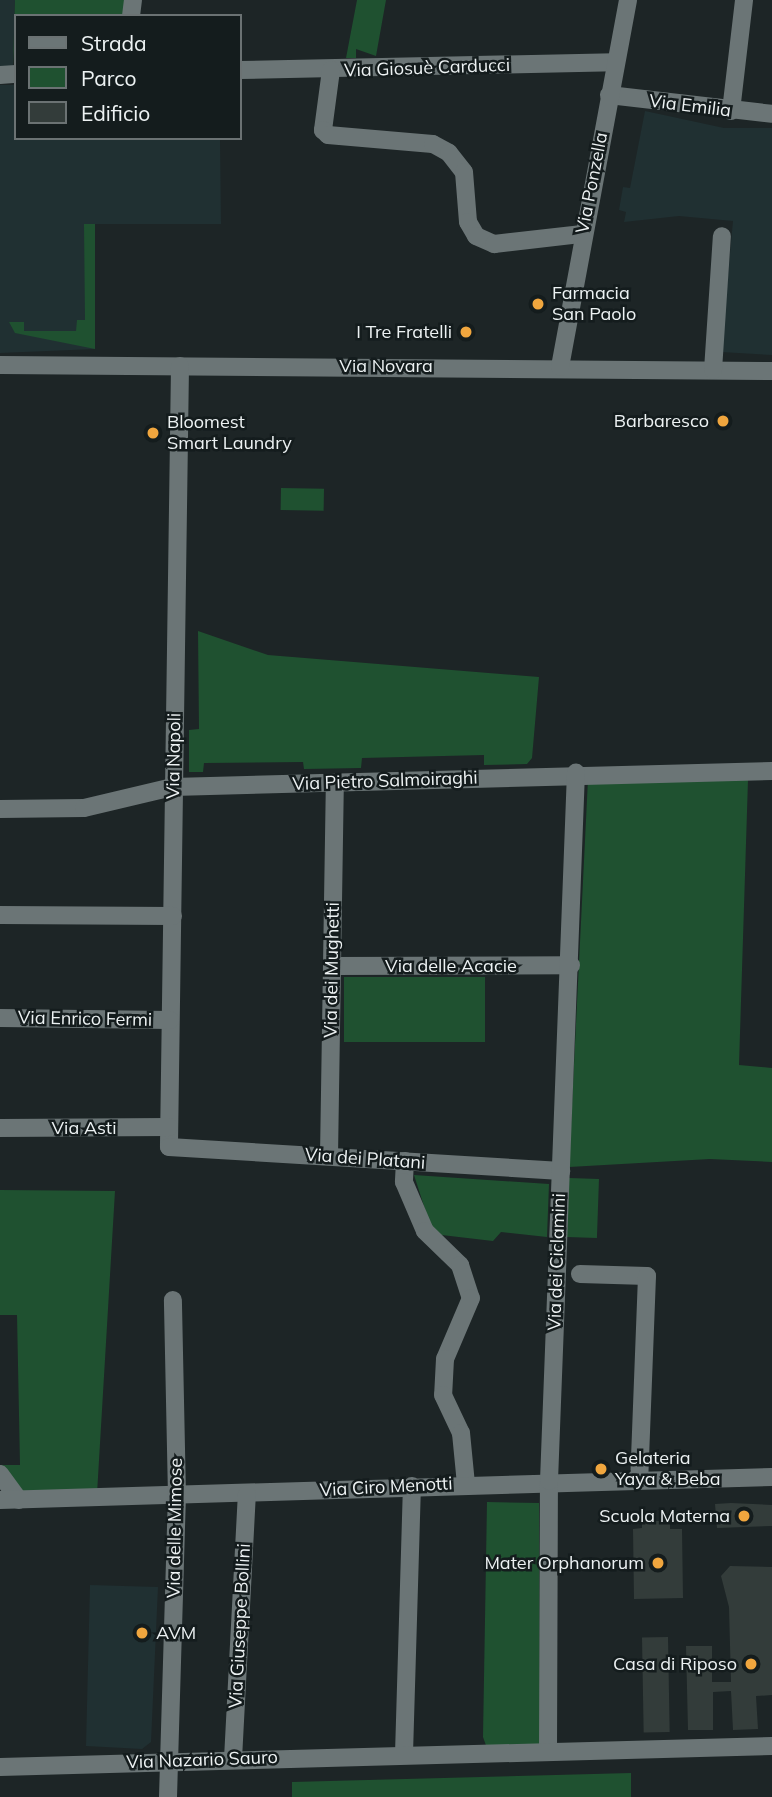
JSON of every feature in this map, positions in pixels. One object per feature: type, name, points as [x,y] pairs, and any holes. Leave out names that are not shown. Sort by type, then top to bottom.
[{"type":"street","name":"Via Ponzella","points":[[560,367],[582,234],[628,0]]},
{"type":"street","points":[[731,111],[744,0]]},
{"type":"street","name":"Via Giosuè Carducci","points":[[242,70],[614,62]]},
{"type":"street","points":[[331,70],[323,130],[328,135],[433,144],[449,153],[464,172],[468,222],[477,236],[494,244],[582,234]]},
{"type":"street","name":"Via Emilia","points":[[609,95],[772,114]]},
{"type":"street","points":[[713,370],[723,236]]},
{"type":"street","name":"Via Novara","points":[[0,365],[560,367],[772,371]]},
{"type":"street","name":"Via Napoli","points":[[169,1147],[180,366]]},
{"type":"street","name":"Via Pietro Salmoiraghi","points":[[0,809],[84,808],[173,787],[335,784],[576,773],[772,771]]},
{"type":"street","name":"Via dei Ciclamini","points":[[548,1752],[549,1481],[576,773]]},
{"type":"street","name":"Via dei Mughetti","points":[[329,1156],[335,784]]},
{"type":"street","points":[[0,915],[173,916]]},
{"type":"street","name":"Via delle Acacie","points":[[332,967],[570,965]]},
{"type":"street","name":"Via Enrico Fermi","points":[[0,1018],[170,1020]]},
{"type":"street","name":"Via Asti","points":[[0,1128],[169,1127]]},
{"type":"street","name":"Via dei Platani","points":[[169,1147],[561,1171]]},
{"type":"street","points":[[405,1161],[404,1182],[425,1231],[460,1265],[471,1298],[445,1359],[443,1395],[461,1433],[466,1484]]},
{"type":"street","name":"Via dei Ciclamini","points":[[580,1274],[646,1276],[639,1480]]},
{"type":"street","name":"Via delle Mimose","points":[[169,1797],[177,1496],[173,1300]]},
{"type":"street","points":[[0,1474],[19,1500]]},
{"type":"street","name":"Via Ciro Menotti","points":[[0,1500],[247,1494],[549,1481],[772,1477]]},
{"type":"street","points":[[404,1754],[412,1486]]},
{"type":"street","name":"Via Giuseppe Bollini","points":[[233,1759],[247,1494]]},
{"type":"street","name":"Via Nazario Sauro","points":[[0,1767],[772,1746]]},
{"type":"shaded area","points":[[0,0],[15,0],[13,66],[0,67]]},
{"type":"shaded area","points":[[0,85],[14,85],[14,140],[220,140],[221,224],[95,224],[95,349],[0,353]]},
{"type":"shaded area","points":[[645,111],[724,128],[772,128],[772,355],[721,352],[733,221],[679,216],[624,222],[626,212],[619,210],[623,187],[630,188]]},
{"type":"shaded area","points":[[90,1585],[158,1587],[151,1742],[142,1749],[86,1746]]},
{"type":"green space","points":[[15,0],[126,0],[124,14],[15,14]]},
{"type":"green space","points":[[357,0],[386,0],[376,56],[356,49],[356,58],[346,58]]},
{"type":"green space","points":[[84,224],[95,224],[95,349],[15,333],[9,322],[24,322],[24,331],[76,331],[77,320],[85,320]]},
{"type":"green space","points":[[281,488],[324,489],[324,511],[281,510]]},
{"type":"green space","points":[[198,631],[268,655],[539,677],[532,758],[527,764],[484,765],[484,755],[362,758],[361,768],[304,769],[303,762],[204,763],[203,772],[189,772],[189,730],[199,729]]},
{"type":"green space","points":[[588,779],[748,780],[739,1065],[772,1068],[772,1162],[710,1159],[569,1167]]},
{"type":"green space","points":[[344,977],[485,977],[485,1042],[344,1042]]},
{"type":"green space","points":[[414,1175],[549,1184],[547,1237],[501,1232],[493,1241],[433,1234]]},
{"type":"green space","points":[[569,1178],[599,1179],[597,1238],[567,1237]]},
{"type":"green space","points":[[0,1190],[115,1191],[97,1494],[28,1497],[0,1473],[0,1465],[20,1465],[17,1315],[0,1315]]},
{"type":"green space","points":[[487,1502],[539,1503],[540,1750],[488,1751],[483,1737]]},
{"type":"green space","points":[[631,1773],[631,1797],[292,1797],[292,1782]]},
{"type":"building","name":"Scuola Materna","points":[[715,1504],[772,1505],[772,1526],[717,1528]]},
{"type":"building","name":"Mater Orphanorum","points":[[642,1521],[670,1521],[670,1529],[682,1529],[683,1598],[634,1599],[633,1529],[642,1528]]},
{"type":"building","name":"Casa di Riposo","points":[[730,1566],[772,1567],[772,1695],[756,1696],[758,1729],[733,1730],[731,1691],[713,1692],[713,1730],[688,1730],[686,1646],[712,1646],[712,1682],[731,1682],[729,1607],[721,1576]]},
{"type":"building","points":[[642,1637],[668,1637],[670,1732],[644,1732]]},
{"type":"place","name":"Farmacia San Paolo","points":[[538,304]]},
{"type":"place","name":"I Tre Fratelli","points":[[466,332]]},
{"type":"place","name":"Barbaresco","points":[[723,421]]},
{"type":"place","name":"Bloomest Smart Laundry","points":[[153,433]]},
{"type":"place","name":"Gelateria Yaya & Beba","points":[[601,1469]]},
{"type":"place","name":"Scuola Materna","points":[[744,1516]]},
{"type":"place","name":"Mater Orphanorum","points":[[658,1563]]},
{"type":"place","name":"AVM","points":[[142,1633]]},
{"type":"place","name":"Casa di Riposo","points":[[751,1664]]}]
